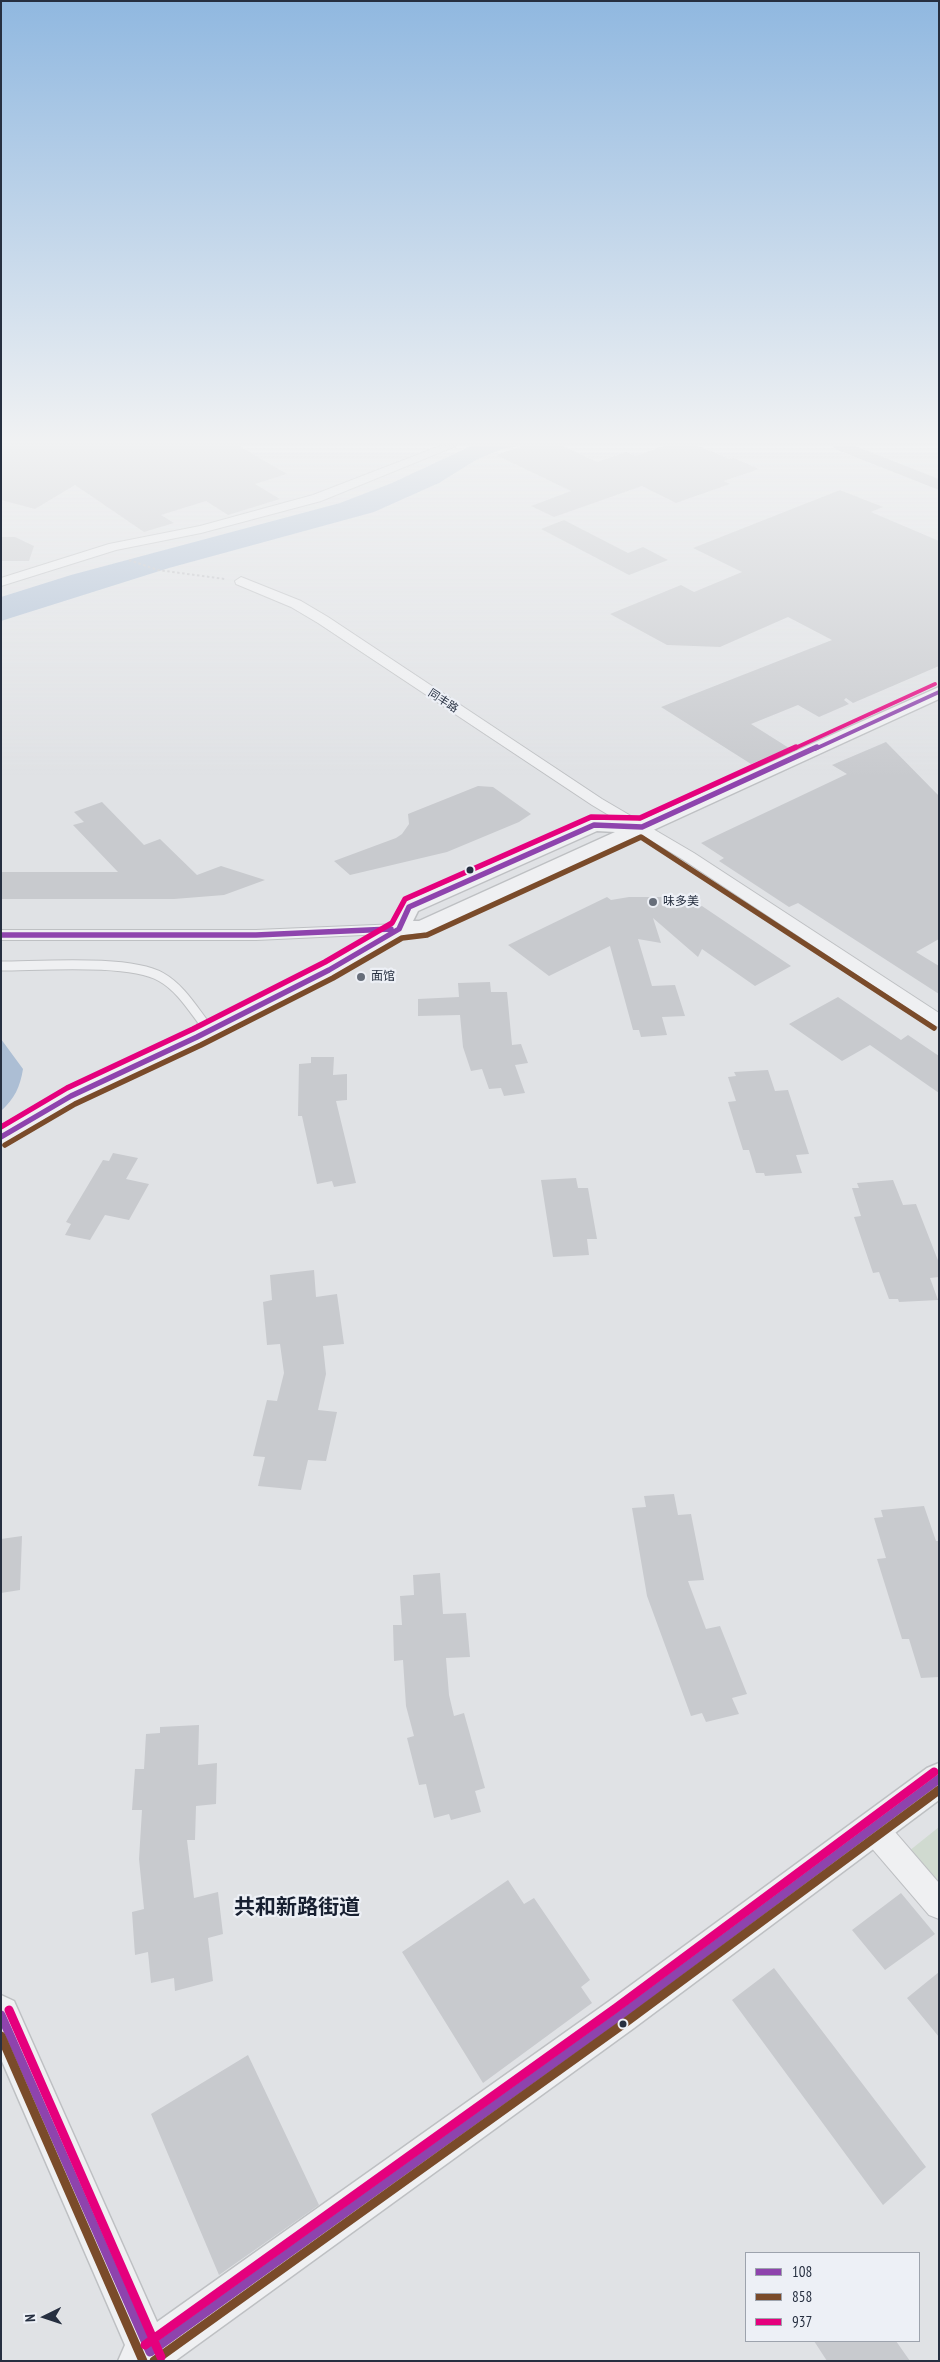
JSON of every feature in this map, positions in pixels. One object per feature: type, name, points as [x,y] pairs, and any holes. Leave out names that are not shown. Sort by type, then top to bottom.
[{"type":"street","points":[[1,582],[82,556]]},
{"type":"street","name":"同丰路","points":[[241,581],[296,604],[323,620],[597,802],[642,827],[939,1021]]},
{"type":"street","points":[[1,935],[256,935],[423,927],[939,692]]},
{"type":"street","points":[[1,1137],[71,1096],[197,1037],[329,970],[398,929]]},
{"type":"street","points":[[1,2014],[147,2358],[621,2015],[939,1779]]},
{"type":"street","points":[[873,1828],[939,1905]]},
{"type":"lane","points":[[1,966],[124,967],[160,976],[182,995],[203,1022],[197,1037]]},
{"type":"path","points":[[115,556],[158,570],[241,581]]},
{"type":"shaded area","points":[[939,1827],[939,1917],[894,1863]]},
{"type":"water","points":[[141,556],[212,556],[1,621],[1,597],[71,575]]},
{"type":"water","points":[[1,1039],[23,1069],[16,1092],[1,1111]]},
{"type":"building","points":[[1,556],[31,556],[29,561],[1,561]]},
{"type":"building","points":[[593,556],[661,556],[668,560],[629,575]]},
{"type":"building","points":[[710,556],[939,556],[939,666],[853,703],[846,698],[844,700],[849,704],[819,717],[798,705],[751,724],[789,748],[751,764],[661,707],[832,640],[788,617],[720,647],[667,645],[610,614],[681,585],[694,592],[742,572]]},
{"type":"building","points":[[886,742],[939,796],[939,939],[916,952],[939,966],[939,994],[798,903],[789,907],[719,861],[724,858],[701,843],[847,774],[832,765]]},
{"type":"building","points":[[478,786],[493,787],[531,814],[519,822],[447,852],[350,875],[334,861],[396,838],[402,834],[409,824],[408,814]]},
{"type":"building","points":[[102,802],[144,845],[160,839],[197,875],[221,866],[265,880],[224,895],[174,899],[1,899],[1,872],[118,872],[73,825],[84,822],[74,812]]},
{"type":"building","points":[[607,897],[611,900],[629,897],[661,897],[678,899],[696,908],[702,906],[791,966],[755,986],[702,949],[698,957],[653,918],[661,943],[638,939],[652,986],[675,985],[685,1016],[662,1017],[667,1035],[641,1037],[639,1030],[633,1030],[610,946],[549,976],[508,945]]},
{"type":"building","points":[[490,982],[491,992],[507,992],[512,1045],[521,1044],[528,1063],[515,1065],[525,1093],[504,1096],[501,1088],[489,1089],[482,1069],[471,1071],[463,1047],[460,1015],[418,1016],[418,999],[459,997],[458,983]]},
{"type":"building","points":[[838,997],[901,1040],[908,1035],[939,1056],[939,1093],[870,1045],[842,1061],[789,1024]]},
{"type":"building","points":[[311,1057],[334,1057],[333,1075],[347,1074],[347,1100],[336,1101],[356,1183],[334,1187],[332,1181],[317,1184],[302,1116],[298,1116],[299,1064],[311,1063]]},
{"type":"building","points":[[768,1070],[775,1091],[788,1090],[809,1154],[796,1155],[802,1173],[765,1176],[764,1173],[756,1173],[749,1150],[743,1150],[728,1102],[736,1101],[728,1077],[736,1076],[734,1072]]},
{"type":"building","points":[[113,1153],[138,1158],[126,1179],[149,1184],[129,1220],[105,1215],[90,1240],[65,1235],[71,1224],[66,1222],[103,1160],[109,1161]]},
{"type":"building","points":[[576,1178],[578,1188],[588,1188],[597,1239],[587,1239],[589,1255],[553,1257],[541,1180]]},
{"type":"building","points":[[893,1180],[903,1205],[916,1204],[939,1263],[939,1277],[930,1278],[938,1300],[899,1302],[898,1299],[889,1299],[879,1272],[873,1273],[854,1217],[861,1216],[852,1188],[859,1188],[857,1183]]},
{"type":"building","points":[[314,1270],[316,1297],[337,1294],[344,1344],[323,1346],[326,1374],[318,1410],[337,1412],[326,1461],[308,1460],[301,1490],[258,1486],[265,1457],[253,1456],[267,1400],[277,1401],[284,1373],[280,1344],[267,1345],[263,1302],[272,1300],[270,1275]]},
{"type":"building","points":[[674,1494],[678,1515],[691,1514],[704,1580],[688,1581],[706,1629],[720,1626],[747,1694],[732,1698],[739,1714],[706,1722],[702,1713],[691,1716],[647,1596],[632,1508],[646,1507],[644,1496]]},
{"type":"building","points":[[924,1506],[936,1541],[939,1541],[939,1677],[921,1678],[909,1639],[902,1639],[877,1559],[886,1558],[874,1518],[883,1517],[881,1510]]},
{"type":"building","points":[[22,1536],[20,1590],[1,1593],[1,1539]]},
{"type":"building","points":[[440,1573],[443,1614],[466,1613],[470,1657],[446,1658],[449,1695],[454,1716],[464,1713],[485,1788],[475,1791],[481,1812],[451,1820],[449,1814],[434,1818],[426,1784],[419,1785],[407,1738],[414,1736],[406,1706],[403,1660],[394,1661],[393,1625],[402,1625],[400,1596],[414,1595],[413,1575]]},
{"type":"building","points":[[199,1725],[198,1765],[217,1763],[216,1804],[196,1806],[195,1840],[187,1840],[194,1898],[218,1892],[223,1934],[208,1938],[213,1981],[175,1991],[174,1978],[151,1983],[148,1952],[135,1955],[132,1912],[144,1909],[139,1859],[142,1810],[132,1810],[135,1769],[144,1769],[146,1734],[160,1733],[160,1727]]},
{"type":"building","points":[[508,1880],[524,1904],[534,1898],[590,1980],[581,1987],[592,2003],[483,2083],[402,1952]]},
{"type":"building","points":[[901,1893],[935,1934],[885,1970],[852,1930]]},
{"type":"building","points":[[774,1968],[926,2167],[883,2205],[732,2000]]},
{"type":"building","points":[[939,1972],[939,2037],[907,1998]]},
{"type":"building","points":[[248,2055],[319,2205],[219,2275],[151,2114]]},
{"type":"building","points":[[815,2342],[897,2342],[910,2361],[827,2361]]},
{"type":"transit line","name":"937","points":[[1,1127],[67,1088],[193,1029],[325,962],[392,923],[401,903],[405,899],[591,817],[640,818],[935,684]]},
{"type":"transit line","name":"108","points":[[1,1137],[71,1096],[197,1037],[329,970],[399,929],[409,907],[594,825],[642,827],[939,692]]},
{"type":"transit line","name":"858","points":[[5,1145],[75,1104],[201,1045],[333,978],[402,938],[427,935],[641,837],[934,1028]]},
{"type":"transit line","name":"108","points":[[1,935],[256,935],[391,929]]},
{"type":"transit line","name":"937","points":[[145,2345],[616,2008],[934,1772]]},
{"type":"transit line","name":"108","points":[[1,2015],[150,2352],[621,2015],[939,1779]]},
{"type":"transit line","name":"858","points":[[154,2361],[626,2022],[939,1790]]},
{"type":"transit line","name":"937","points":[[9,2010],[161,2357]]},
{"type":"transit line","name":"858","points":[[1,2036],[143,2361]]},
{"type":"place","name":"味多美","points":[[653,902]]},
{"type":"place","name":"面馆","points":[[361,977]]},
{"type":"district","name":"共和新路街道","points":[[297,1908]]}]
